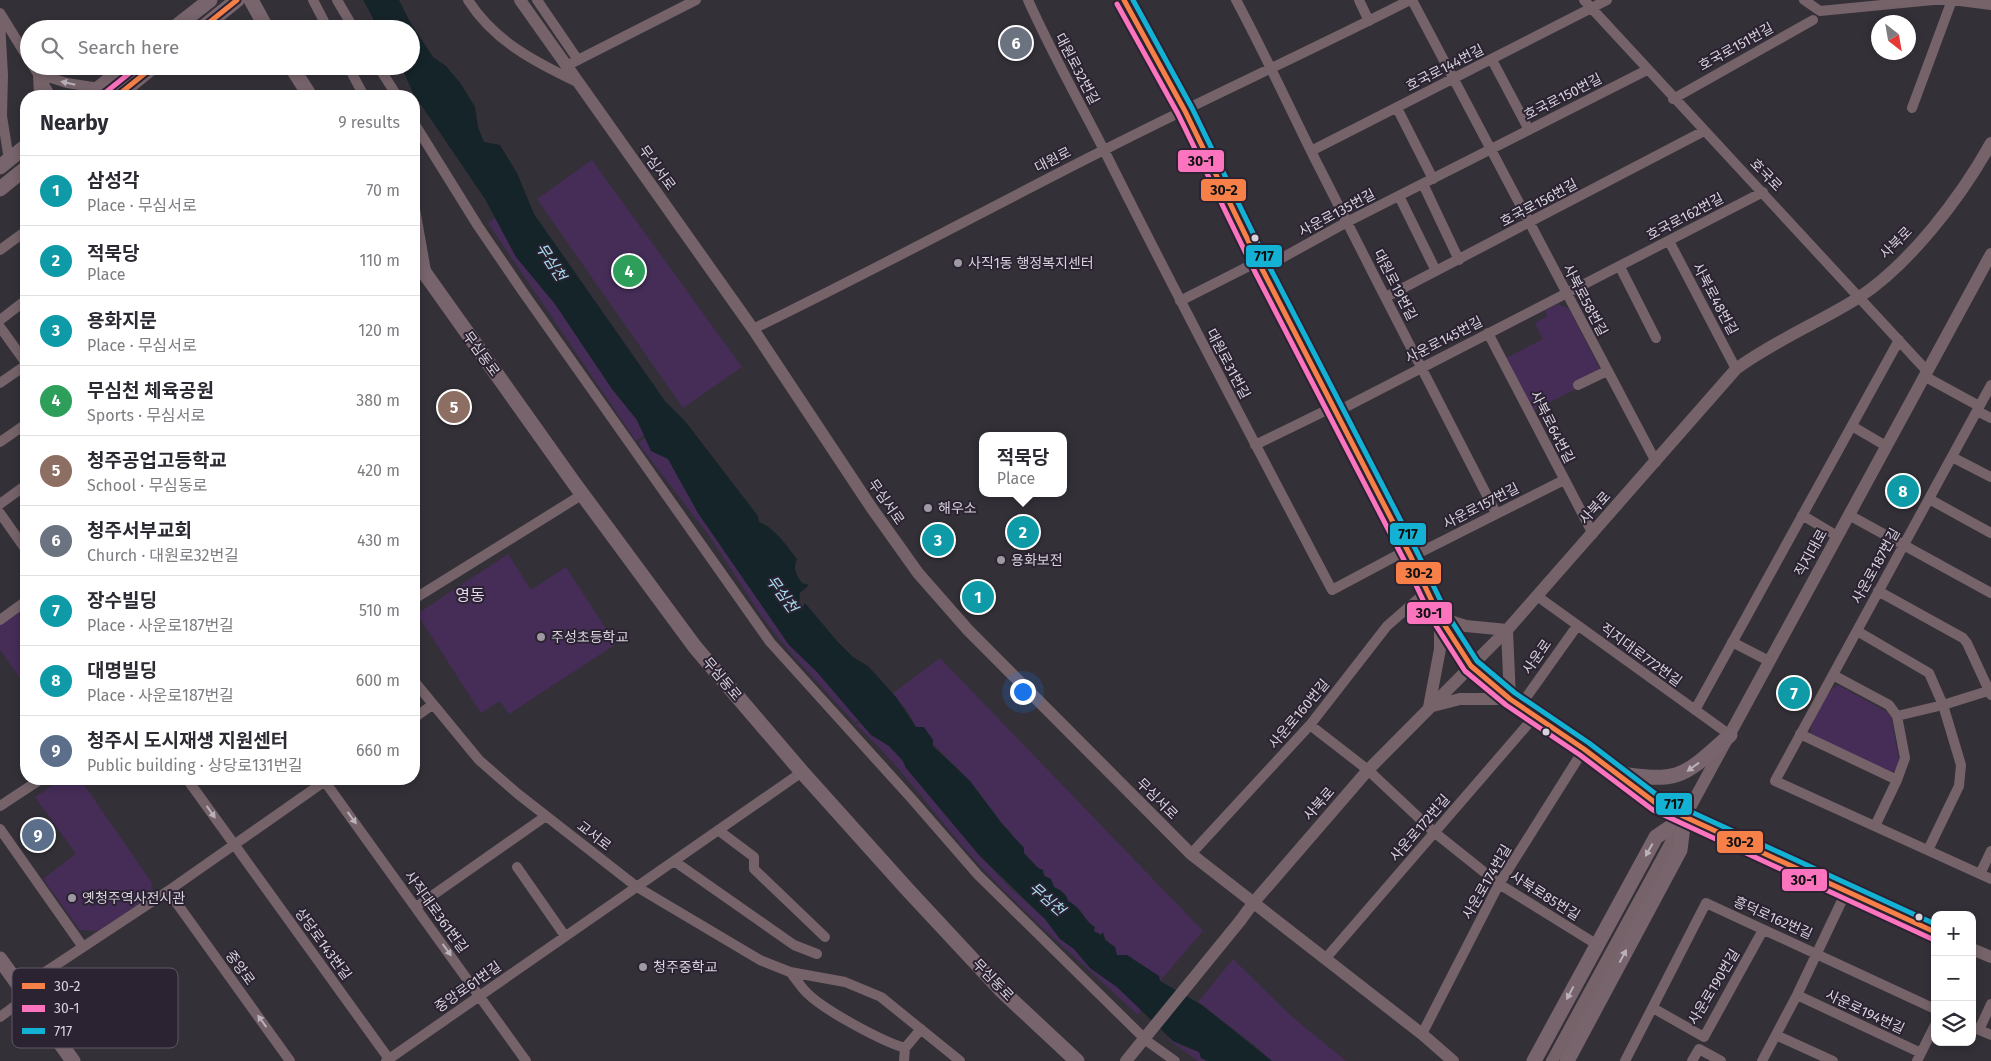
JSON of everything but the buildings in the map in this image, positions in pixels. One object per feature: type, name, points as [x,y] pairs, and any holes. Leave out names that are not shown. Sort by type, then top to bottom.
[{"type":"main road","points":[[184,20],[210,0]]},
{"type":"main road","points":[[212,20],[238,0]]},
{"type":"main road","points":[[250,0],[262,20]]},
{"type":"main road","points":[[96,90],[115,75]]},
{"type":"main road","points":[[124,90],[143,75]]},
{"type":"main road","points":[[297,75],[306,90]]},
{"type":"main road","points":[[5,164],[20,151]]},
{"type":"main road","points":[[0,189],[20,173]]},
{"type":"main road","name":"무심동로","points":[[420,268],[695,647],[802,772],[1001,990],[1077,1061]]},
{"type":"main road","points":[[1614,774],[1653,778],[1679,775],[1690,770],[1730,735]]},
{"type":"main road","points":[[1534,1061],[1596,944],[1656,837],[1684,818]]},
{"type":"main road","points":[[1567,1061],[1680,850],[1684,818]]},
{"type":"main road","points":[[0,959],[12,976]]},
{"type":"main road","points":[[64,1048],[73,1061]]},
{"type":"street","points":[[313,0],[323,20]]},
{"type":"street","points":[[337,0],[349,20]]},
{"type":"street","points":[[468,0],[479,17],[527,58],[577,82]]},
{"type":"street","name":"무심서로","points":[[520,0],[753,329],[868,504],[918,574],[968,630],[1191,854],[1326,958],[1453,1061]]},
{"type":"street","points":[[537,0],[578,60]]},
{"type":"street","points":[[566,66],[696,0]]},
{"type":"street","name":"대원로32번길","points":[[1028,0],[1047,44],[1104,150]]},
{"type":"street","points":[[1124,0],[1185,111],[1261,265],[1409,553],[1440,618],[1471,666],[1515,703],[1584,749],[1614,774],[1657,804],[1931,930]]},
{"type":"street","name":"대원로19번길","points":[[1236,0],[1496,513]]},
{"type":"street","points":[[1359,0],[1369,21]]},
{"type":"street","name":"대원로","points":[[753,329],[889,262],[1104,150],[1411,0]]},
{"type":"street","name":"사북로58번길","points":[[1411,0],[1656,462]]},
{"type":"street","name":"호국로","points":[[1584,0],[1673,99],[1763,192],[1860,297],[1899,340],[1926,374],[1991,418]]},
{"type":"street","name":"호국로144번길","points":[[1311,151],[1607,0]]},
{"type":"street","points":[[1804,0],[1816,15],[1952,0],[1991,5]]},
{"type":"street","points":[[1912,108],[1952,0]]},
{"type":"street","points":[[0,13],[20,45]]},
{"type":"street","name":"호국로151번길","points":[[1673,99],[1816,15]]},
{"type":"street","points":[[0,21],[5,164]]},
{"type":"street","points":[[1492,60],[1529,130]]},
{"type":"street","name":"호국로150번길","points":[[1491,149],[1647,70]]},
{"type":"street","points":[[36,75],[38,90]]},
{"type":"street","points":[[38,75],[47,90]]},
{"type":"street","points":[[47,75],[88,90]]},
{"type":"street","points":[[353,75],[361,90]]},
{"type":"street","points":[[384,75],[393,90]]},
{"type":"street","points":[[1397,108],[1433,179]]},
{"type":"street","name":"호국로156번길","points":[[1386,297],[1530,224],[1704,131]]},
{"type":"street","points":[[420,133],[506,268],[770,642],[912,798],[978,875],[1147,1041],[1175,1061]]},
{"type":"street","name":"사북로","points":[[1126,1061],[1254,902],[1368,770],[1507,630],[1736,369],[1756,354],[1815,324],[1860,297],[1891,270],[1922,239],[1968,180],[1991,143]]},
{"type":"street","name":"사운로135번길","points":[[1180,301],[1261,265],[1491,149]]},
{"type":"street","name":"대원로31번길","points":[[1104,150],[1180,301],[1332,590]]},
{"type":"street","points":[[1423,184],[1459,260]]},
{"type":"street","name":"호국로162번길","points":[[1566,294],[1763,192]]},
{"type":"street","points":[[1399,196],[1436,272]]},
{"type":"street","points":[[0,250],[20,235]]},
{"type":"street","points":[[420,235],[429,282]]},
{"type":"street","name":"사북로48번길","points":[[1669,241],[1736,369]]},
{"type":"street","name":"직지대로","points":[[1552,1061],[1991,254]]},
{"type":"street","points":[[1620,267],[1656,338]]},
{"type":"street","name":"사운로145번길","points":[[1255,445],[1421,368],[1566,294]]},
{"type":"street","points":[[0,320],[20,305]]},
{"type":"street","points":[[0,326],[20,355]]},
{"type":"street","name":"사북로64번길","points":[[1488,333],[1593,534]]},
{"type":"street","points":[[1694,710],[1899,340]]},
{"type":"street","points":[[0,383],[20,368]]},
{"type":"street","points":[[1578,385],[1607,371]]},
{"type":"street","name":"사운로187번길","points":[[1875,826],[1775,781],[1991,385]]},
{"type":"street","points":[[1852,426],[1886,446]]},
{"type":"street","points":[[0,442],[20,428]]},
{"type":"street","points":[[1952,457],[1991,477]]},
{"type":"street","name":"사운로157번길","points":[[1332,590],[1564,480]]},
{"type":"street","points":[[0,504],[20,489]]},
{"type":"street","points":[[420,596],[583,494]]},
{"type":"street","points":[[1929,499],[1991,533]]},
{"type":"street","points":[[0,513],[20,541]]},
{"type":"street","points":[[1802,515],[1838,536]]},
{"type":"street","points":[[1849,515],[1991,593]]},
{"type":"street","name":"사운로160번길","points":[[1191,854],[1310,725],[1387,626],[1427,591]]},
{"type":"street","points":[[1878,591],[1963,638],[1968,643],[1990,692],[1897,716]]},
{"type":"street","name":"직지대로772번길","points":[[1537,596],[1730,735]]},
{"type":"street","points":[[0,620],[20,605]]},
{"type":"street","points":[[1440,618],[1466,626],[1507,630],[1515,703]]},
{"type":"street","points":[[1440,618],[1440,649],[1429,707],[1460,699],[1515,703]]},
{"type":"street","name":"사운로","points":[[1515,703],[1578,626]]},
{"type":"street","points":[[1856,631],[1929,673],[1943,705],[1961,765],[1962,776],[1928,850]]},
{"type":"street","points":[[1732,642],[1769,661]]},
{"type":"street","points":[[1833,675],[1889,706],[1897,716],[1905,758],[1897,780],[1875,826],[1991,879]]},
{"type":"street","name":"교서로","points":[[420,689],[479,760],[546,816],[637,886],[760,960],[790,972],[845,982],[881,997],[960,1061]]},
{"type":"street","points":[[420,714],[432,705]]},
{"type":"street","name":"사운로172번길","points":[[1326,958],[1534,716]]},
{"type":"street","name":"사북로85번길","points":[[1310,725],[1368,770],[1434,832],[1499,884],[1596,944]]},
{"type":"street","points":[[1800,734],[1897,780]]},
{"type":"street","name":"사운로174번길","points":[[1422,1034],[1499,884],[1584,749]]},
{"type":"street","name":"중앙로61번길","points":[[388,1060],[802,772]]},
{"type":"street","points":[[0,806],[32,785]]},
{"type":"street","name":"상당로143번길","points":[[192,785],[388,1060]]},
{"type":"street","points":[[56,968],[83,947],[168,891],[317,785]]},
{"type":"street","name":"사직대로361번길","points":[[329,785],[526,1061]]},
{"type":"street","points":[[416,907],[546,816]]},
{"type":"street","points":[[0,829],[83,947]]},
{"type":"street","points":[[718,830],[754,857],[754,870],[825,937]]},
{"type":"street","points":[[1980,874],[1991,852]]},
{"type":"street","points":[[674,861],[794,945],[817,954]]},
{"type":"street","points":[[518,867],[565,936]]},
{"type":"street","name":"중앙로","points":[[168,891],[290,1061]]},
{"type":"street","points":[[1762,1061],[1797,995],[1846,892]]},
{"type":"street","name":"흥덕로162번길","points":[[1653,1008],[1706,903],[1931,1007]]},
{"type":"street","name":"사운로190번길","points":[[1653,1008],[1704,1037],[1763,930]]},
{"type":"street","points":[[1976,951],[1991,957]]},
{"type":"street","name":"교서로","points":[[790,972],[808,994],[839,1015],[889,1044],[905,1048]]},
{"type":"street","name":"사운로194번길","points":[[1797,995],[1919,1057],[1931,1033]]},
{"type":"street","points":[[1991,1004],[1976,1028],[1991,1036]]},
{"type":"street","points":[[0,1017],[12,1005]]},
{"type":"street","points":[[1625,1061],[1653,1008]]},
{"type":"street","points":[[904,1061],[905,1048],[921,1029]]},
{"type":"street","points":[[1776,1035],[1833,1061]]},
{"type":"street","points":[[1692,1061],[1699,1049],[1721,1061]]},
{"type":"shaded area","points":[[592,160],[742,367],[683,408],[537,199]]},
{"type":"shaded area","points":[[495,218],[516,257],[555,304],[612,389],[637,420],[644,435],[636,441],[488,223]]},
{"type":"shaded area","points":[[1558,304],[1569,309],[1601,371],[1573,384],[1576,389],[1533,411],[1506,358],[1543,339],[1535,323],[1547,316],[1545,311]]},
{"type":"shaded area","points":[[645,438],[652,451],[668,459],[698,513],[789,645],[817,672],[858,720],[855,723],[788,650],[763,618],[710,537],[638,443]]},
{"type":"shaded area","points":[[508,554],[531,590],[566,567],[616,644],[509,714],[500,701],[481,713],[420,619],[420,612]]},
{"type":"shaded area","points":[[20,610],[20,678],[0,650],[0,625]]},
{"type":"shaded area","points":[[940,658],[1203,931],[1160,981],[1159,976],[1127,956],[1117,955],[1102,933],[1101,935],[1094,931],[1081,911],[1068,901],[1062,891],[1054,887],[1053,883],[1023,853],[1009,830],[1003,825],[970,781],[916,727],[907,710],[892,694]]},
{"type":"shaded area","points":[[1838,685],[1887,712],[1891,717],[1899,760],[1896,770],[1889,774],[1811,737],[1812,724],[1818,708],[1828,694]]},
{"type":"shaded area","points":[[860,722],[898,755],[906,768],[979,855],[1008,886],[1045,919],[1060,939],[1074,949],[1090,968],[1117,987],[1141,1010],[1138,1015],[1004,891],[970,854],[891,760],[856,725]]},
{"type":"shaded area","points":[[53,785],[84,785],[152,883],[151,896],[98,931],[80,930],[43,879],[76,854],[35,797]]},
{"type":"shaded area","points":[[1233,959],[1290,1015],[1346,1061],[1271,1061],[1258,1048],[1198,1002]]},
{"type":"shaded area","points":[[1170,1038],[1180,1045],[1199,1052],[1201,1058],[1207,1061],[1198,1061],[1168,1039]]},
{"type":"water","points":[[363,0],[399,0],[409,20],[373,20]]},
{"type":"water","name":"무심천","points":[[420,37],[433,57],[446,66],[461,84],[475,107],[478,127],[484,142],[500,145],[517,173],[534,214],[665,401],[685,421],[758,516],[759,522],[775,532],[797,559],[795,569],[797,574],[802,583],[809,585],[800,593],[799,606],[802,609],[805,603],[837,641],[853,657],[868,666],[896,697],[916,727],[924,727],[933,740],[933,746],[970,781],[1003,825],[1024,848],[1024,853],[1038,868],[1043,870],[1044,876],[1051,879],[1054,887],[1065,894],[1068,901],[1095,927],[1094,931],[1101,935],[1103,932],[1105,940],[1115,947],[1117,955],[1127,955],[1159,976],[1160,981],[1202,1005],[1272,1061],[1207,1061],[1201,1058],[1199,1052],[1173,1041],[1117,987],[1090,968],[1074,949],[1060,939],[1045,919],[979,855],[906,768],[903,761],[889,746],[871,735],[817,672],[789,645],[698,513],[668,459],[651,451],[637,420],[612,389],[555,304],[516,257],[485,199],[420,103],[420,90],[412,90],[405,75],[420,75]]},
{"type":"transit line","name":"30-2","points":[[212,20],[237,0]]},
{"type":"transit line","name":"30-2","points":[[1124,0],[1185,111],[1262,269],[1411,557],[1440,618],[1471,666],[1510,699],[1584,749],[1657,804],[1931,930]]},
{"type":"transit line","name":"717","points":[[1133,0],[1192,108],[1269,266],[1418,554],[1447,614],[1477,661],[1515,693],[1589,743],[1661,798],[1931,922]]},
{"type":"transit line","name":"30-1","points":[[1117,4],[1178,114],[1255,272],[1404,560],[1433,621],[1465,671],[1506,705],[1580,755],[1653,810],[1931,939]]},
{"type":"transit line","name":"30-1","points":[[108,90],[127,75]]},
{"type":"transit line","name":"30-2","points":[[124,90],[143,75]]},
{"type":"place","name":"청주서부교회","points":[[1016,43]]},
{"type":"place","name":"사직1동 행정복지센터","points":[[958,263]]},
{"type":"place","name":"무심천 체육공원","points":[[629,271]]},
{"type":"place","name":"청주공업고등학교","points":[[454,407]]},
{"type":"place","name":"대명빌딩","points":[[1903,491]]},
{"type":"place","name":"해우소","points":[[928,508]]},
{"type":"place","name":"적묵당","points":[[1023,532]]},
{"type":"place","name":"용화지문","points":[[938,540]]},
{"type":"place","name":"용화보전","points":[[1001,560]]},
{"type":"place","name":"삼성각","points":[[978,597]]},
{"type":"place","name":"주성초등학교","points":[[541,637]]},
{"type":"place","name":"장수빌딩","points":[[1794,693]]},
{"type":"place","name":"청주시 도시재생 지원센터","points":[[38,835]]},
{"type":"place","name":"옛청주역사전시관","points":[[72,898]]},
{"type":"place","name":"청주중학교","points":[[643,967]]},
{"type":"district","name":"영동","points":[[470,595]]}]
